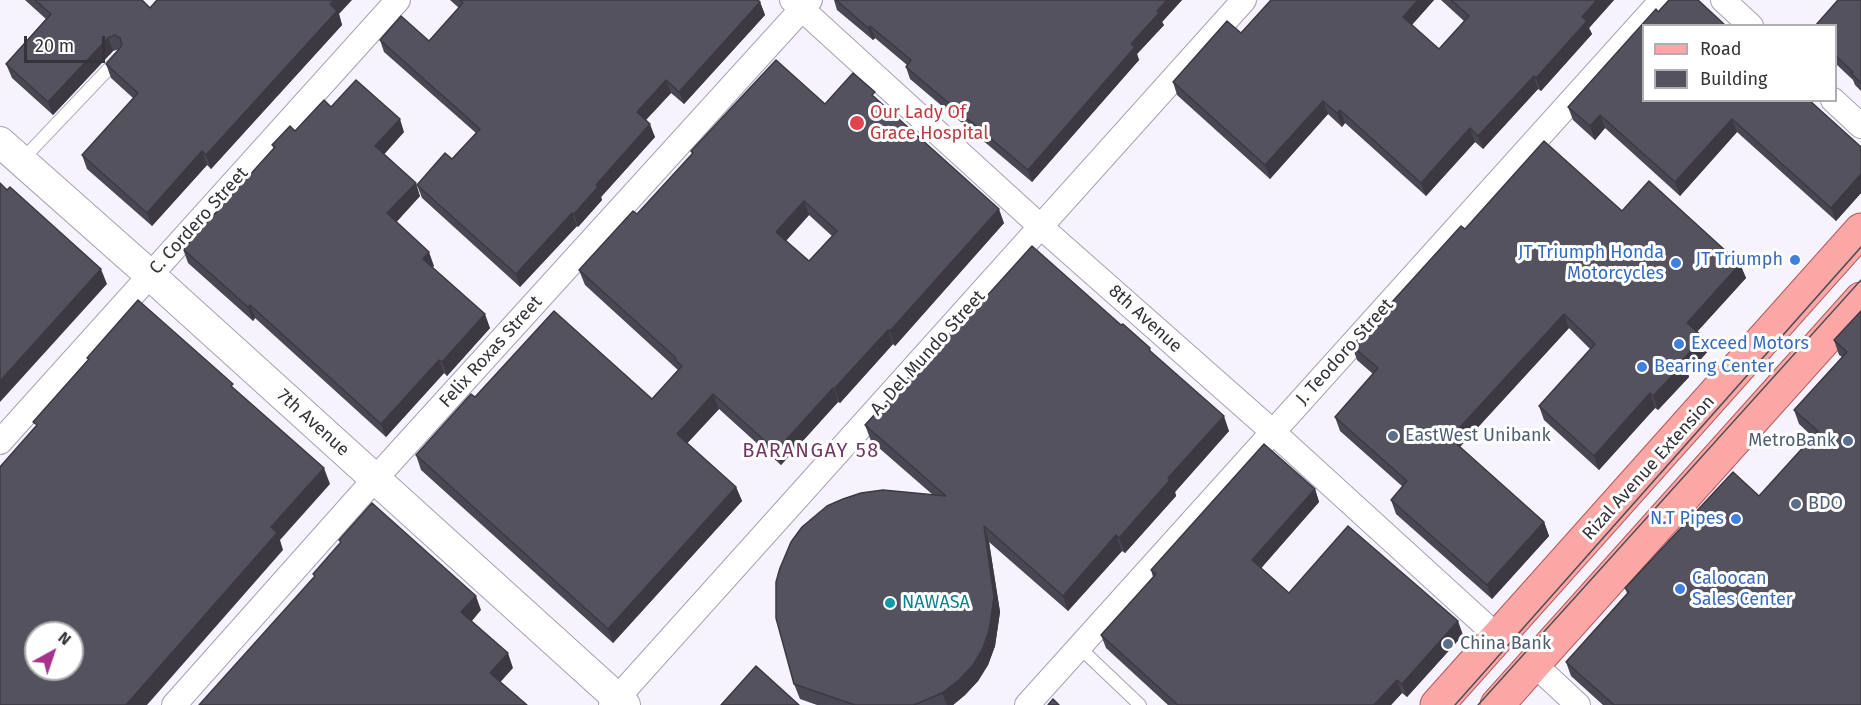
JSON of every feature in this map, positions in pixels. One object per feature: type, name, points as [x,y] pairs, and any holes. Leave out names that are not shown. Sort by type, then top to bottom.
[{"type":"main road","name":"Rizal Avenue Extension","points":[[1437,705],[1861,230]]},
{"type":"main road","points":[[1497,705],[1861,299]]},
{"type":"street","name":"C. Cordero Street","points":[[0,442],[398,0]]},
{"type":"street","name":"A. Del Mundo Street","points":[[618,703],[1244,0]]},
{"type":"street","name":"J. Teodoro Street","points":[[1027,705],[1662,0]]},
{"type":"street","points":[[1723,0],[1749,24]]},
{"type":"street","name":"8th Avenue","points":[[801,3],[1041,227],[1273,432],[1498,637]]},
{"type":"street","name":"Felix Roxas Street","points":[[174,705],[801,3]]},
{"type":"street","points":[[1835,102],[1861,126]]},
{"type":"street","name":"7th Avenue","points":[[11,151],[375,479],[618,703]]},
{"type":"street","points":[[1534,664],[1578,705]]},
{"type":"lane","points":[[11,151],[120,57]]},
{"type":"lane","points":[[1079,647],[1140,705]]},
{"type":"building","points":[[35,0],[142,0],[150,8],[157,0],[334,0],[330,4],[337,11],[206,155],[202,151],[147,213],[82,155],[138,93],[106,64],[120,48],[122,44],[120,38],[115,35],[108,38],[48,102],[6,64],[51,14]]},
{"type":"building","points":[[460,0],[758,0],[760,2],[679,92],[666,80],[637,112],[650,124],[596,185],[598,187],[574,214],[572,213],[516,274],[417,185],[445,153],[452,159],[480,129],[380,40],[401,16],[429,41],[463,3]]},
{"type":"building","points":[[836,0],[1167,0],[1157,11],[1159,13],[1131,44],[1135,47],[1028,170],[906,67],[911,60],[870,26],[868,28]]},
{"type":"building","points":[[1271,0],[1418,0],[1403,17],[1439,49],[1469,16],[1451,0],[1597,0],[1582,17],[1587,21],[1536,78],[1534,76],[1478,136],[1470,128],[1421,183],[1340,110],[1337,113],[1323,101],[1265,165],[1173,82],[1227,21],[1241,33]]},
{"type":"building","points":[[1669,0],[1698,0],[1724,24],[1643,24],[1656,9],[1658,12]]},
{"type":"building","points":[[1838,0],[1861,0],[1861,83],[1837,57],[1837,24],[1817,24]]},
{"type":"building","points":[[1642,25],[1642,102],[1811,102],[1861,147],[1861,174],[1831,208],[1732,119],[1675,182],[1600,115],[1590,126],[1568,107]]},
{"type":"building","points":[[776,60],[825,104],[853,73],[875,92],[872,95],[999,209],[890,331],[888,330],[776,451],[713,394],[677,434],[736,487],[608,629],[416,455],[471,394],[475,397],[554,311],[652,399],[682,366],[579,270],[633,211],[637,214],[693,153],[691,151]],"holes":[[[804,201],[837,231],[809,261],[776,232]]]},
{"type":"building","points":[[356,80],[400,119],[375,146],[416,183],[387,213],[429,252],[423,259],[485,314],[442,362],[439,360],[381,424],[250,305],[248,307],[183,249],[275,147],[272,145],[290,126],[295,131],[324,100],[331,107]]},
{"type":"building","points":[[1544,141],[1622,211],[1649,181],[1740,264],[1687,323],[1703,337],[1682,361],[1684,363],[1653,396],[1650,393],[1594,456],[1539,406],[1595,344],[1564,314],[1450,438],[1544,522],[1487,585],[1391,500],[1407,481],[1335,417],[1378,368],[1352,346],[1461,226],[1465,229]]},
{"type":"building","points":[[0,183],[7,190],[10,187],[101,269],[0,381]]},
{"type":"building","points":[[1032,246],[1121,325],[1123,324],[1224,416],[1168,478],[1170,480],[1119,538],[1116,535],[1063,596],[984,526],[994,597],[989,631],[973,665],[942,693],[914,705],[855,705],[794,684],[776,618],[776,582],[791,542],[802,527],[827,506],[861,493],[883,490],[946,496],[865,425]]},
{"type":"building","points":[[138,300],[324,468],[271,527],[277,533],[126,705],[0,705],[0,467],[37,425],[33,422],[89,359],[87,358]]},
{"type":"building","points":[[1861,311],[1861,705],[1614,705],[1566,662],[1629,592],[1625,588],[1733,472],[1759,496],[1818,431],[1794,410],[1847,352],[1834,340]]},
{"type":"building","points":[[1264,444],[1315,489],[1252,560],[1289,593],[1348,526],[1458,621],[1402,684],[1397,680],[1374,705],[1178,705],[1101,635],[1156,574],[1151,570]]},
{"type":"building","points":[[372,503],[476,596],[461,612],[508,653],[490,673],[527,705],[199,705],[315,576],[313,574],[341,542],[339,540]]},
{"type":"building","points":[[756,666],[799,705],[721,705]]},
{"type":"building","points":[[1053,699],[1059,705],[1048,705]]},
{"type":"tram line","points":[[1455,705],[1861,247]]},
{"type":"tram line","points":[[1478,705],[1861,280]]},
{"type":"place","name":"Our Lady Of Grace Hospital","points":[[857,123]]},
{"type":"place","name":"JT Triumph","points":[[1795,260]]},
{"type":"place","name":"JT Triumph Honda Motorcycles","points":[[1676,263]]},
{"type":"place","name":"Exceed Motors","points":[[1679,344]]},
{"type":"place","name":"Bearing Center","points":[[1642,367]]},
{"type":"place","name":"EastWest Unibank","points":[[1393,436]]},
{"type":"place","name":"MetroBank","points":[[1848,441]]},
{"type":"place","name":"BDO","points":[[1796,504]]},
{"type":"place","name":"N.T Pipes","points":[[1736,519]]},
{"type":"place","name":"Caloocan Sales Center","points":[[1680,589]]},
{"type":"place","name":"NAWASA","points":[[890,603]]},
{"type":"place","name":"China Bank","points":[[1448,644]]},
{"type":"district","name":"BARANGAY 58","points":[[811,451]]}]
